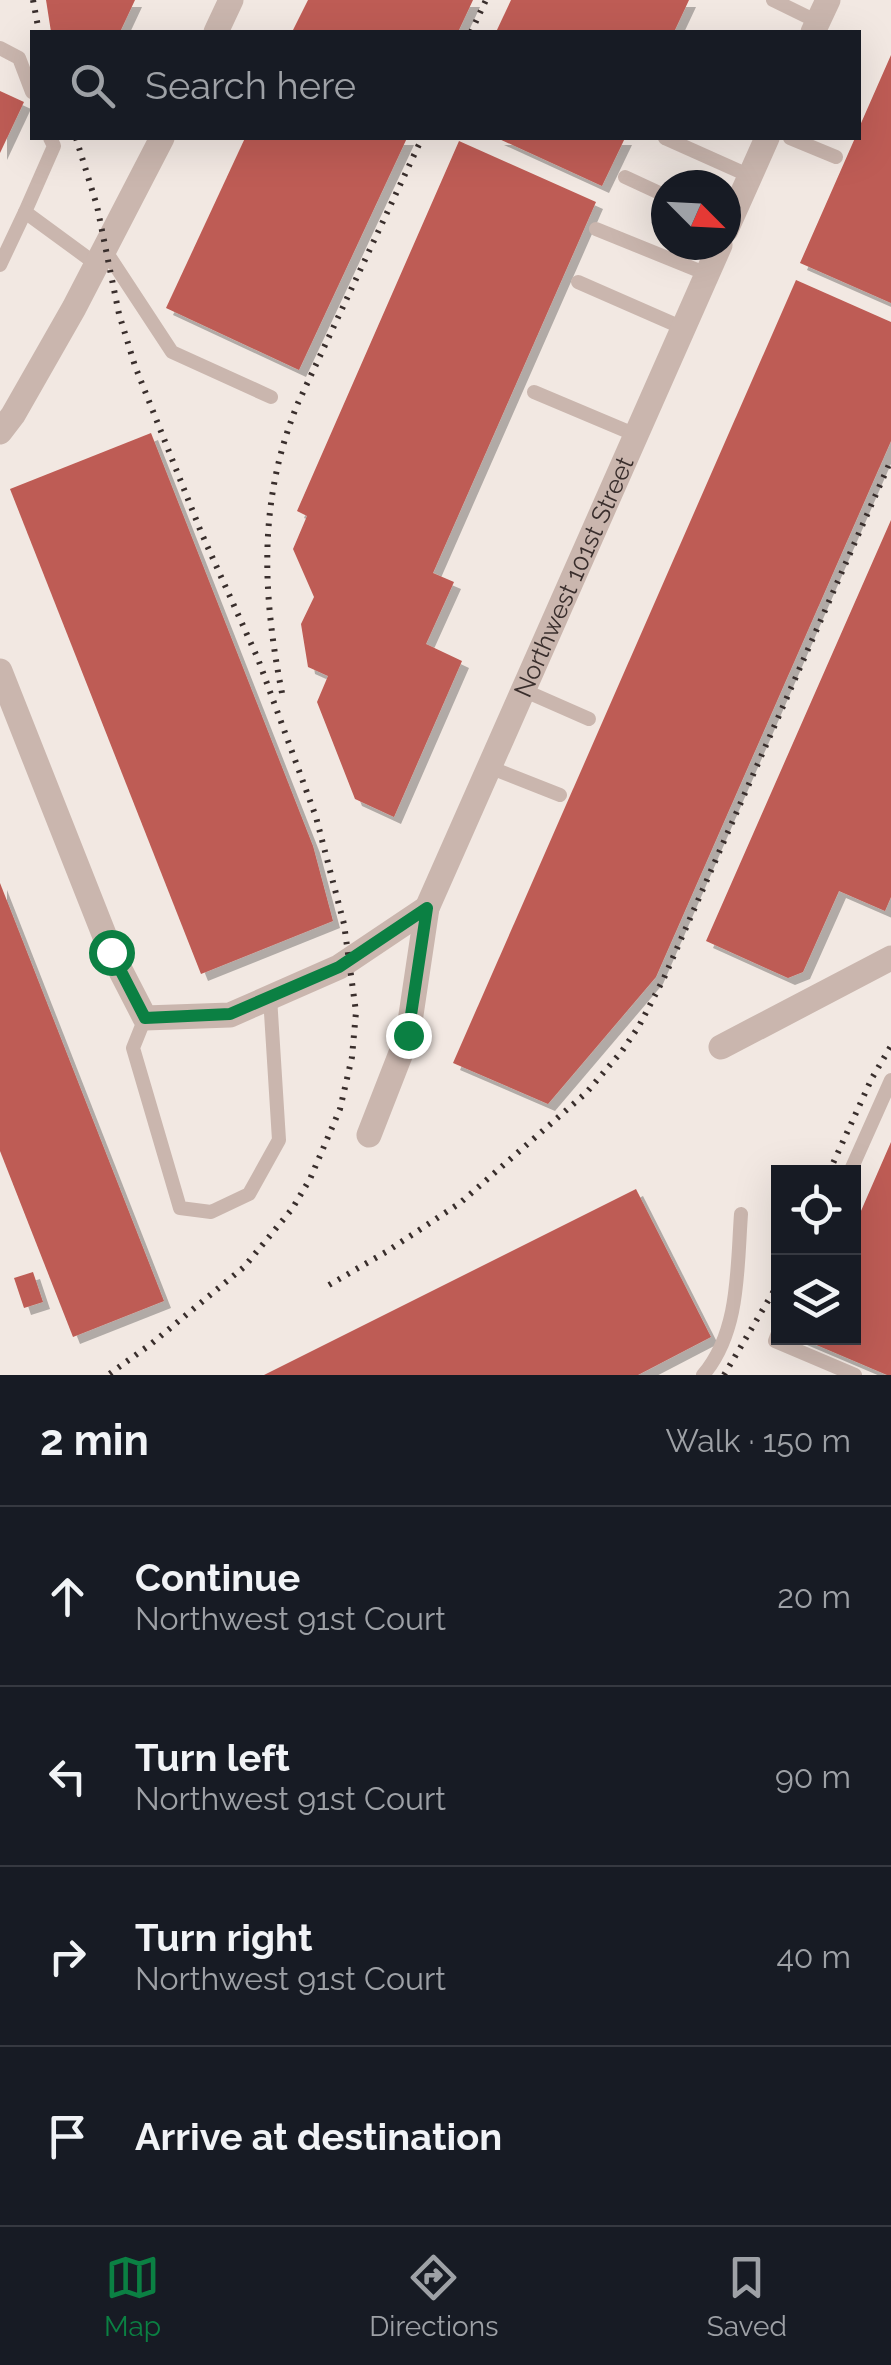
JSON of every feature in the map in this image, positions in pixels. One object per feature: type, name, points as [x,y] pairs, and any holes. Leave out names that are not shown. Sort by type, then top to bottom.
[{"type":"street","points":[[217,30],[231,0]]},
{"type":"street","points":[[0,432],[13,415],[161,140]]},
{"type":"street","name":"Northwest 101st Street","points":[[741,196],[766,140]]},
{"type":"street","name":"Northwest 101st Street","points":[[368,1136],[408,1035],[427,908],[713,260]]},
{"type":"street","points":[[0,671],[111,952],[145,1018],[230,1014],[339,967],[427,908]]},
{"type":"street","points":[[721,1047],[891,958]]},
{"type":"lane","points":[[774,0],[820,18]]},
{"type":"lane","points":[[0,48],[19,58],[30,87]]},
{"type":"lane","points":[[0,266],[54,146],[51,140]]},
{"type":"lane","points":[[669,140],[750,176]]},
{"type":"lane","points":[[795,140],[836,158]]},
{"type":"lane","points":[[625,177],[651,189]]},
{"type":"lane","points":[[25,212],[100,257],[172,352],[271,397]]},
{"type":"lane","points":[[596,228],[707,274]]},
{"type":"lane","points":[[578,282],[683,328]]},
{"type":"lane","points":[[534,392],[636,436]]},
{"type":"lane","points":[[523,690],[590,719]]},
{"type":"lane","points":[[489,767],[560,795]]},
{"type":"lane","points":[[145,1018],[133,1048],[180,1208],[211,1212],[249,1194],[279,1140],[270,997]]},
{"type":"lane","points":[[853,1165],[891,1080]]},
{"type":"lane","points":[[703,1375],[724,1341],[731,1317],[741,1214]]},
{"type":"lane","points":[[784,1345],[855,1375]]},
{"type":"building","points":[[46,0],[135,0],[121,30],[51,30]]},
{"type":"building","points":[[308,0],[473,0],[459,30],[293,30]]},
{"type":"building","points":[[511,0],[689,0],[675,30],[497,30]]},
{"type":"building","points":[[891,55],[891,303],[800,263],[854,140],[861,140],[861,123]]},
{"type":"building","points":[[0,91],[24,102],[0,153]]},
{"type":"building","points":[[244,140],[406,140],[299,370],[166,308]]},
{"type":"building","points":[[501,140],[624,140],[602,186]]},
{"type":"building","points":[[459,141],[596,202],[433,573],[454,582],[426,644],[462,661],[394,817],[355,799],[317,702],[328,676],[308,667],[301,624],[314,597],[293,549],[307,516],[297,511]]},
{"type":"building","points":[[796,280],[891,322],[891,441],[656,977],[548,1104],[453,1063]]},
{"type":"building","points":[[151,433],[313,846],[333,921],[201,974],[10,489]]},
{"type":"building","points":[[891,520],[891,897],[885,911],[839,891],[803,972],[788,978],[706,941]]},
{"type":"building","points":[[0,883],[164,1301],[73,1337],[0,1151]]},
{"type":"building","points":[[891,1142],[891,1375],[816,1345],[861,1345],[861,1211]]},
{"type":"building","points":[[636,1189],[711,1337],[638,1375],[264,1375]]},
{"type":"building","points":[[33,1272],[43,1302],[24,1308],[14,1278]]},
{"type":"railway","points":[[33,0],[39,30]]},
{"type":"railway","points":[[472,30],[486,0]]},
{"type":"railway","points":[[77,140],[97,206],[119,314],[135,366],[201,532],[258,659],[316,817],[344,924],[356,1012],[352,1057],[340,1109],[310,1179],[292,1209],[244,1267],[108,1375]]},
{"type":"railway","points":[[282,693],[270,619],[268,546],[270,511],[285,439],[298,403],[421,140]]},
{"type":"railway","points":[[329,1285],[460,1203],[586,1093],[622,1051],[664,978],[891,460]]},
{"type":"railway","points":[[832,1165],[891,1046]]},
{"type":"railway","points":[[724,1375],[771,1296]]},
{"type":"route","points":[[111,952],[145,1018],[230,1014],[339,967],[427,908],[408,1035]]}]
